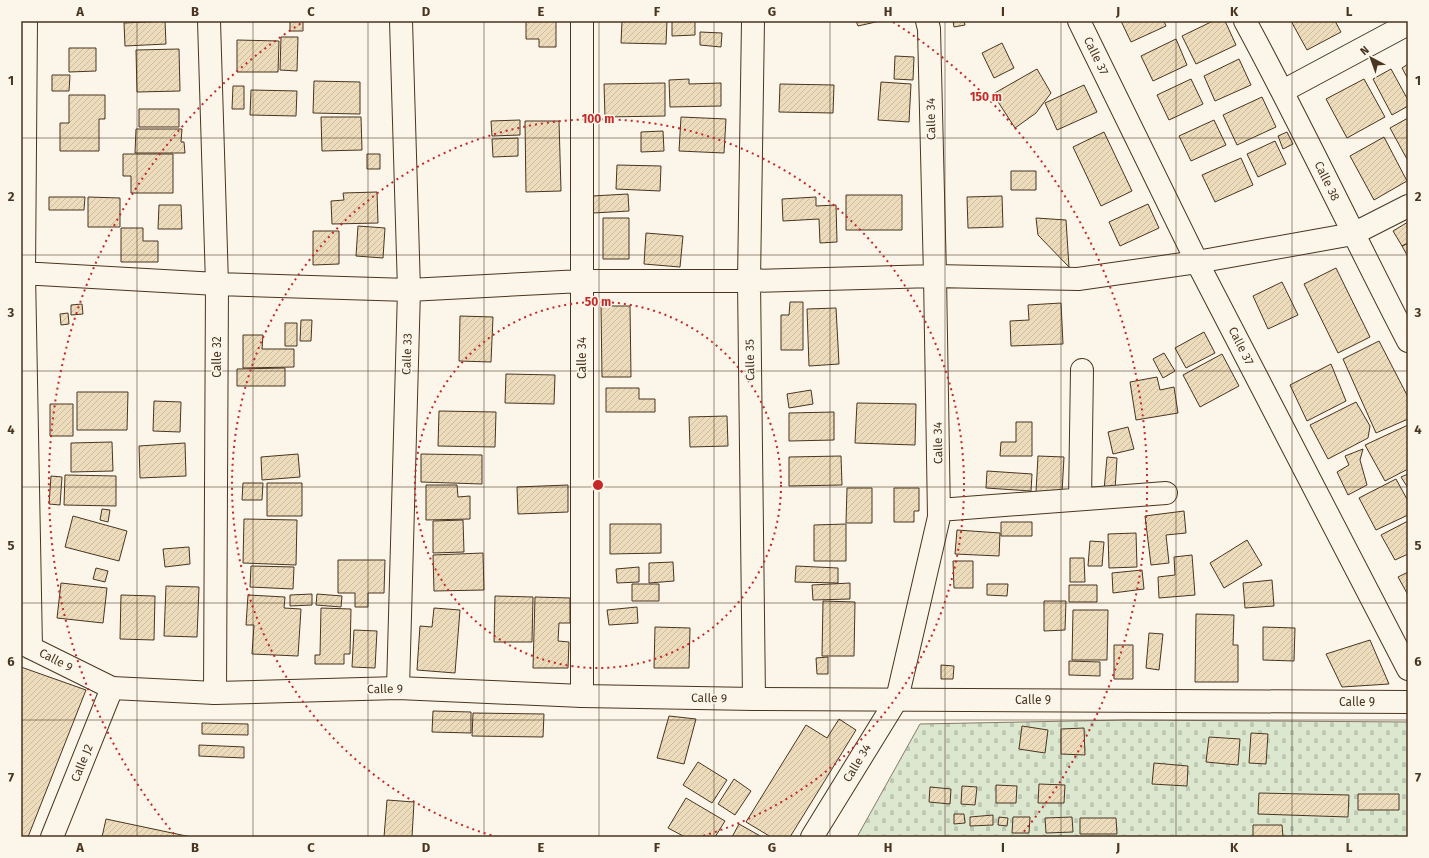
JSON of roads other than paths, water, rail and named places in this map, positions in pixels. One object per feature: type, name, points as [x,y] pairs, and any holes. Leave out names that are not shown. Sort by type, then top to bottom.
[{"type":"street","points":[[26,21],[23,273],[26,645]]},
{"type":"street","name":"Calle 32","points":[[209,21],[217,284],[215,693]]},
{"type":"street","name":"Calle 33","points":[[398,688],[409,290],[402,21]]},
{"type":"street","name":"Calle 34","points":[[582,21],[582,696]]},
{"type":"street","name":"Calle 35","points":[[753,21],[749,281],[754,699]]},
{"type":"street","name":"Calle 34","points":[[812,837],[897,699],[939,517],[935,276],[929,29],[927,21]]},
{"type":"street","name":"Calle 37","points":[[1079,21],[1197,262],[1408,669]]},
{"type":"street","name":"Calle 38","points":[[1245,21],[1283,91],[1353,234],[1408,341]]},
{"type":"street","points":[[1283,91],[1408,24]]},
{"type":"street","points":[[23,273],[217,284],[409,290],[582,281],[749,281],[935,276],[1078,279],[1197,262],[1353,234],[1408,206]]},
{"type":"street","points":[[1080,499],[1082,370]]},
{"type":"street","points":[[939,510],[1166,493]]},
{"type":"street","name":"Calle 9","points":[[26,645],[112,688],[215,693],[398,688],[582,696],[754,699],[1408,702]]},
{"type":"street","name":"Calle J2","points":[[52,837],[112,688]]}]
